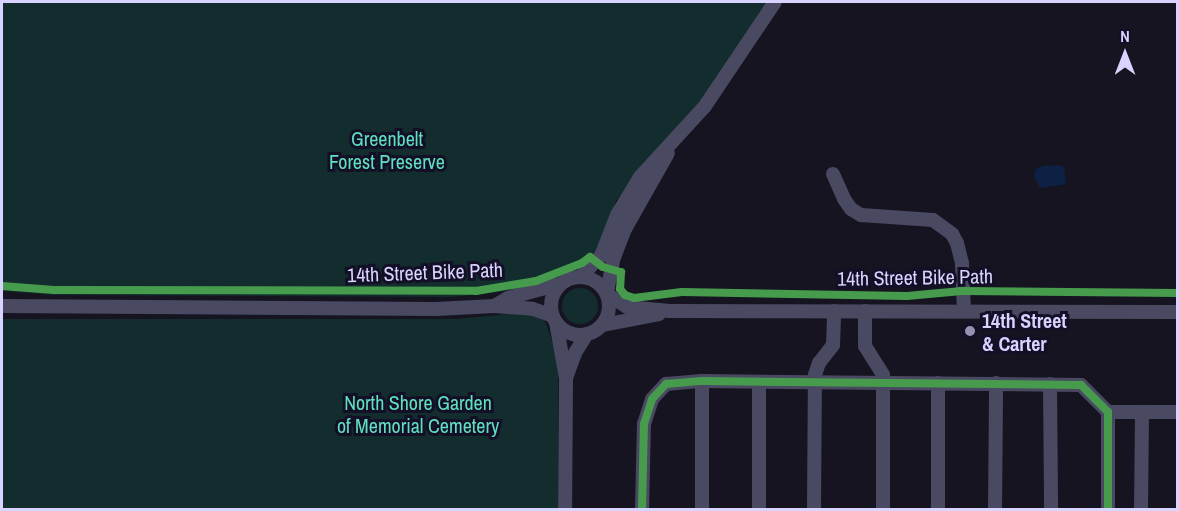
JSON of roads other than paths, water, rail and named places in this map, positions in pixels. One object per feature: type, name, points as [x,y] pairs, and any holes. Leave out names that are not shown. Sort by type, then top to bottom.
[{"type":"street","points":[[494,306],[508,298],[581,276],[601,256],[617,215],[640,177],[705,106],[775,2]]},
{"type":"street","points":[[603,325],[609,310],[607,293],[613,260],[624,229],[675,140]]},
{"type":"street","points":[[833,174],[844,199],[851,209],[861,215],[933,220],[952,234],[962,263],[964,311]]},
{"type":"street","points":[[581,276],[596,281],[607,293],[627,307],[670,311],[1178,312]]},
{"type":"street","points":[[560,284],[551,299],[566,378],[565,510]]},
{"type":"street","points":[[2,306],[425,309],[494,306],[533,309],[554,319],[570,333],[587,334]]},
{"type":"street","points":[[566,378],[575,353],[587,334],[603,325],[670,311]]},
{"type":"street","points":[[814,510],[815,382],[819,363],[833,345],[834,311]]},
{"type":"street","points":[[865,311],[866,346],[881,369],[883,383],[883,510]]},
{"type":"street","points":[[702,381],[702,510]]},
{"type":"street","points":[[642,510],[643,431],[652,399],[666,384],[702,381],[1081,385],[1108,412],[1178,412]]},
{"type":"street","points":[[759,382],[759,510]]},
{"type":"street","points":[[938,383],[938,510]]},
{"type":"street","points":[[995,510],[996,383]]},
{"type":"street","points":[[1050,384],[1051,510]]},
{"type":"street","points":[[1108,412],[1108,510]]},
{"type":"street","points":[[1141,510],[1142,412]]},
{"type":"water","points":[[1058,165],[1064,167],[1066,184],[1040,188],[1034,176],[1036,169]]},
{"type":"place","name":"14th Street & Carter","points":[[970,331]]},
{"type":"park label","name":"Greenbelt Forest Preserve","points":[[387,150]]},
{"type":"park label","name":"North Shore Garden of Memorial Cemetery","points":[[418,414]]}]
